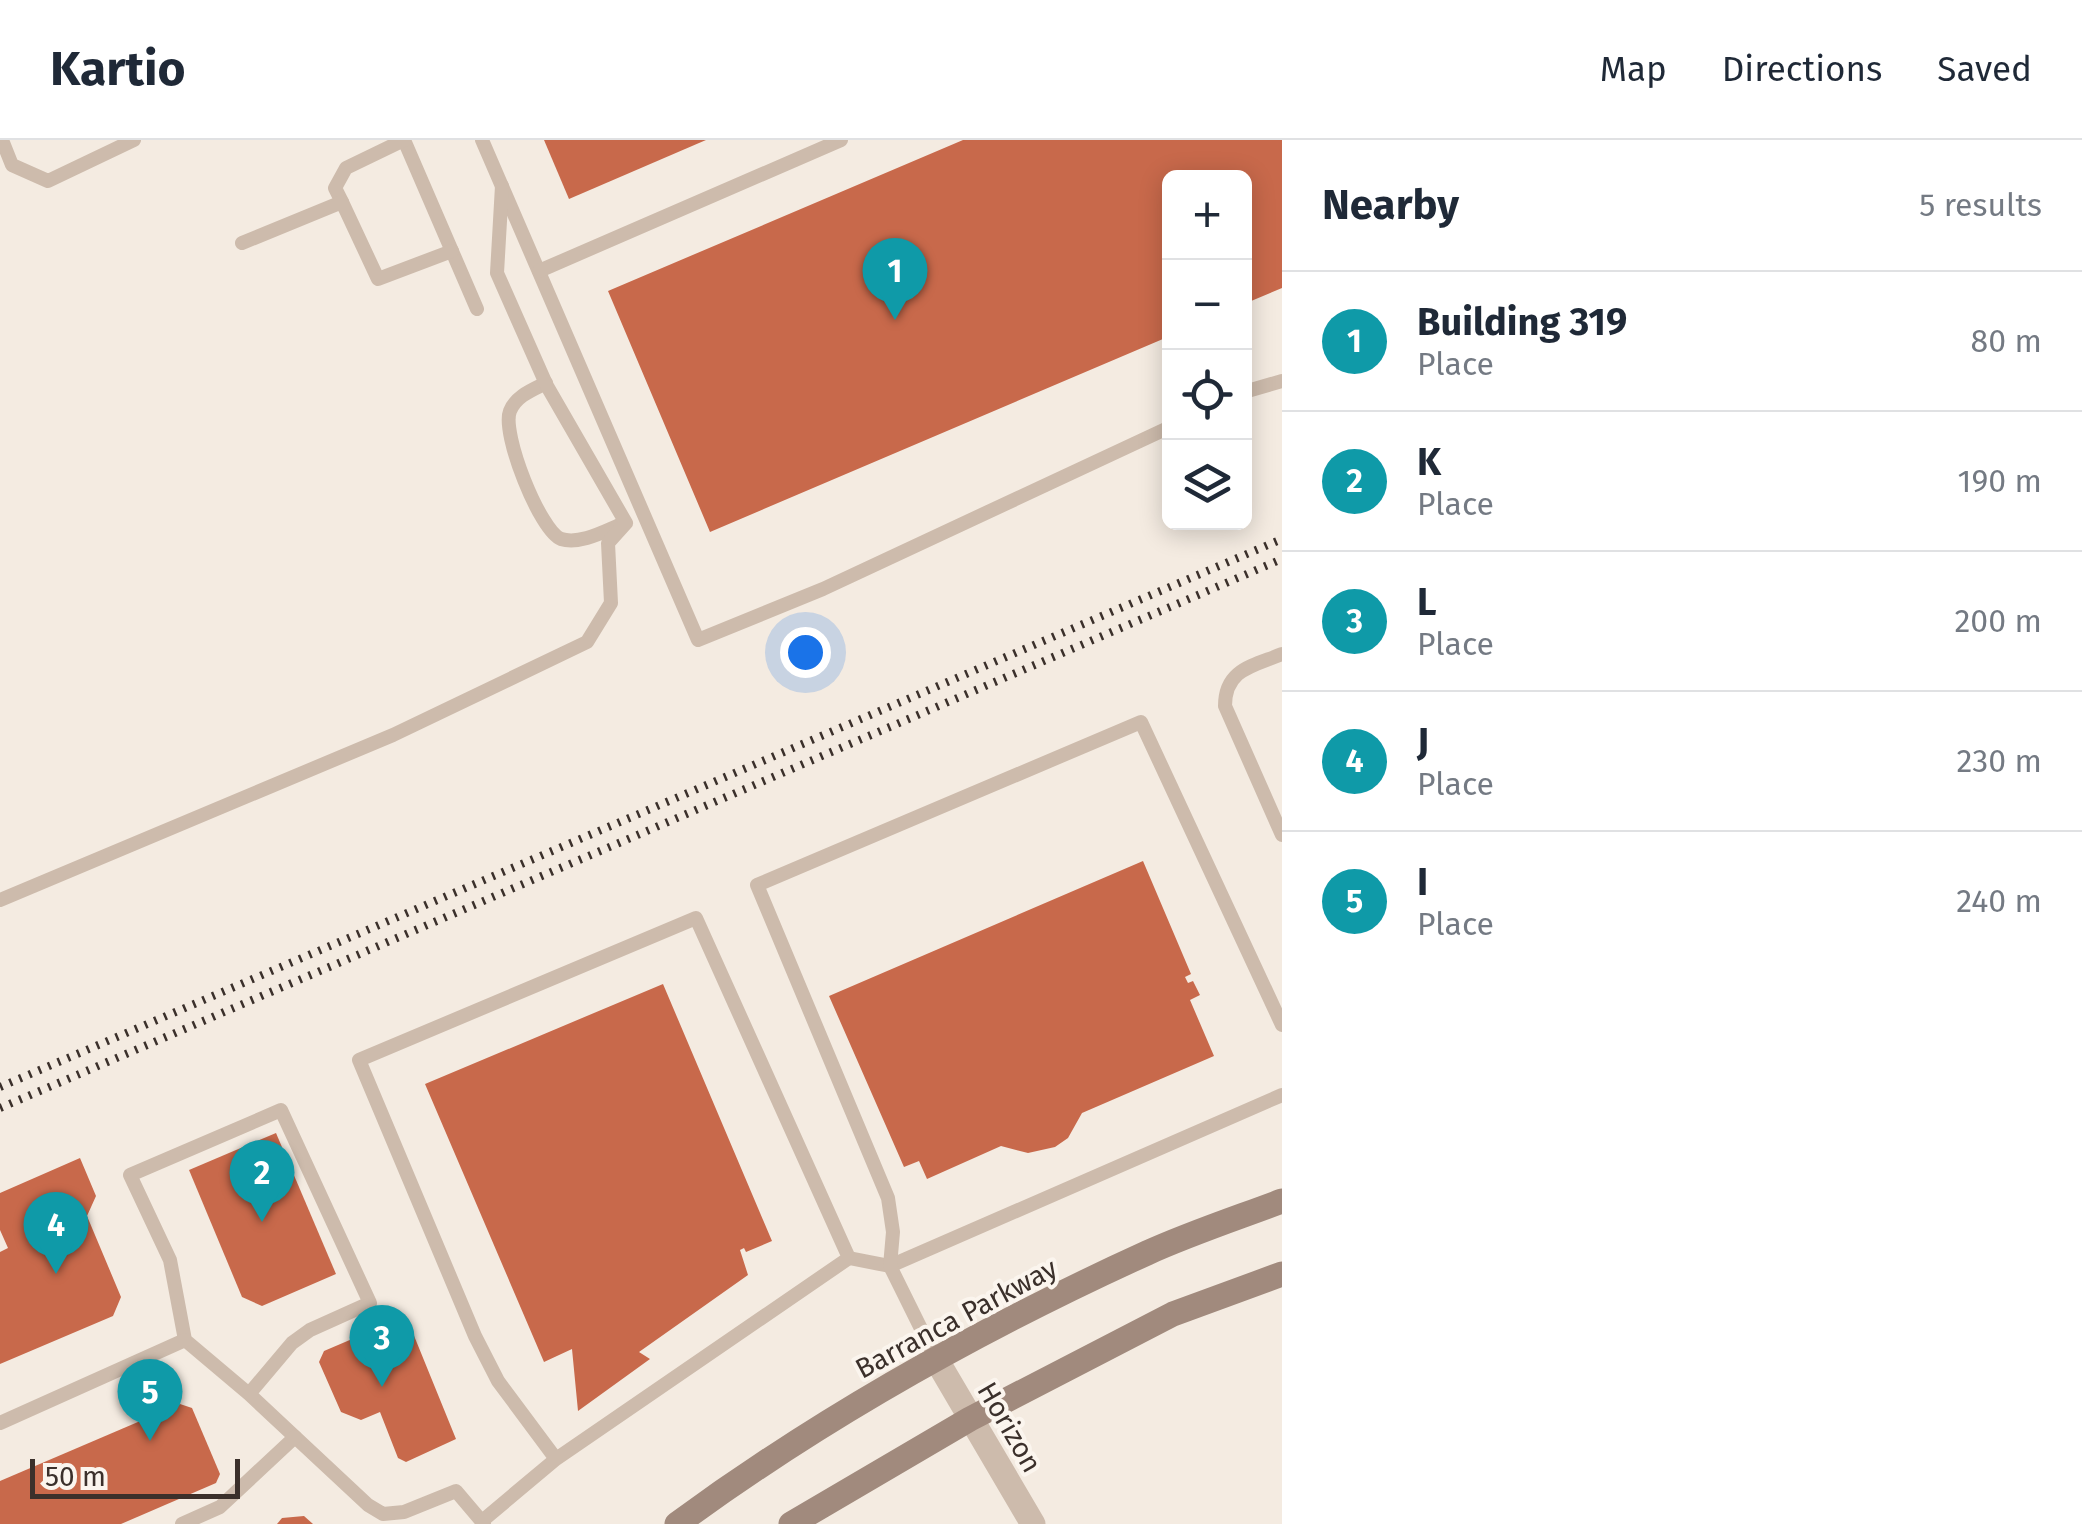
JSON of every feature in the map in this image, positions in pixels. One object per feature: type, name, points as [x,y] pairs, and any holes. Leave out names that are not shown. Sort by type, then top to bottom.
[{"type":"main road","name":"Barranca Parkway","points":[[677,1524],[759,1464],[982,1334],[1149,1252],[1282,1200]]},
{"type":"main road","points":[[791,1524],[970,1419],[1173,1314],[1282,1274]]},
{"type":"street","name":"Horizon","points":[[936,1360],[1032,1524]]},
{"type":"lane","points":[[2,140],[12,165],[48,181],[134,140]]},
{"type":"lane","points":[[452,251],[378,279],[335,188],[346,168],[404,140],[452,251],[477,309]]},
{"type":"lane","points":[[482,140],[698,640],[823,589],[1162,431]]},
{"type":"lane","points":[[538,271],[841,140]]},
{"type":"lane","points":[[502,186],[497,273],[546,383],[626,523]]},
{"type":"lane","points":[[242,243],[342,202]]},
{"type":"lane","points":[[1252,390],[1282,381]]},
{"type":"lane","points":[[546,383],[520,397],[510,408],[507,424],[509,439],[544,522],[560,538],[573,540],[626,523]]},
{"type":"lane","points":[[0,900],[394,735],[587,642],[611,603],[608,543],[626,523]]},
{"type":"lane","points":[[1282,654],[1239,672],[1225,689],[1225,706],[1282,835]]},
{"type":"lane","points":[[936,1360],[890,1266],[893,1232],[888,1198],[757,884],[1141,722],[1282,1025]]},
{"type":"lane","points":[[556,1460],[498,1381],[474,1336],[358,1060],[696,918],[849,1258]]},
{"type":"lane","points":[[249,1394],[292,1343],[310,1330],[370,1303],[281,1110],[130,1175],[170,1260],[185,1340],[368,1505],[383,1514],[404,1518],[456,1491],[483,1523],[556,1460],[849,1258],[890,1266],[1282,1096]]},
{"type":"lane","points":[[0,1422],[185,1340]]},
{"type":"lane","points":[[187,1522],[220,1507],[295,1437]]},
{"type":"building","points":[[544,140],[706,140],[569,199]]},
{"type":"building","points":[[963,140],[1282,140],[1282,288],[1252,301],[1252,170],[1162,170],[1162,339],[710,532],[608,291]]},
{"type":"building","points":[[1143,861],[1191,974],[1185,977],[1188,983],[1193,981],[1200,995],[1190,1000],[1214,1056],[1082,1113],[1068,1138],[1055,1147],[1028,1153],[1001,1146],[927,1179],[919,1161],[904,1167],[829,996]]},
{"type":"building","points":[[663,984],[772,1241],[746,1252],[744,1248],[740,1250],[748,1275],[639,1352],[650,1359],[578,1411],[572,1349],[544,1362],[425,1084]]},
{"type":"building","points":[[276,1133],[336,1274],[262,1306],[242,1297],[189,1170]]},
{"type":"building","points":[[80,1158],[96,1196],[87,1216],[121,1297],[113,1316],[0,1364],[0,1252],[8,1248],[0,1230],[0,1193]]},
{"type":"building","points":[[406,1316],[456,1439],[406,1462],[398,1458],[380,1412],[361,1420],[341,1412],[319,1362],[324,1351]]},
{"type":"building","points":[[180,1404],[192,1408],[220,1474],[216,1483],[121,1524],[0,1524],[0,1481]]},
{"type":"building","points":[[304,1516],[313,1524],[277,1524],[282,1518]]},
{"type":"railway","points":[[0,1087],[1282,539]]},
{"type":"railway","points":[[0,1108],[1282,559]]},
{"type":"place","name":"Building 319","points":[[895,320]]},
{"type":"place","name":"K","points":[[262,1222]]},
{"type":"place","name":"J","points":[[56,1274]]},
{"type":"place","name":"L","points":[[382,1387]]},
{"type":"place","name":"I","points":[[150,1441]]}]
